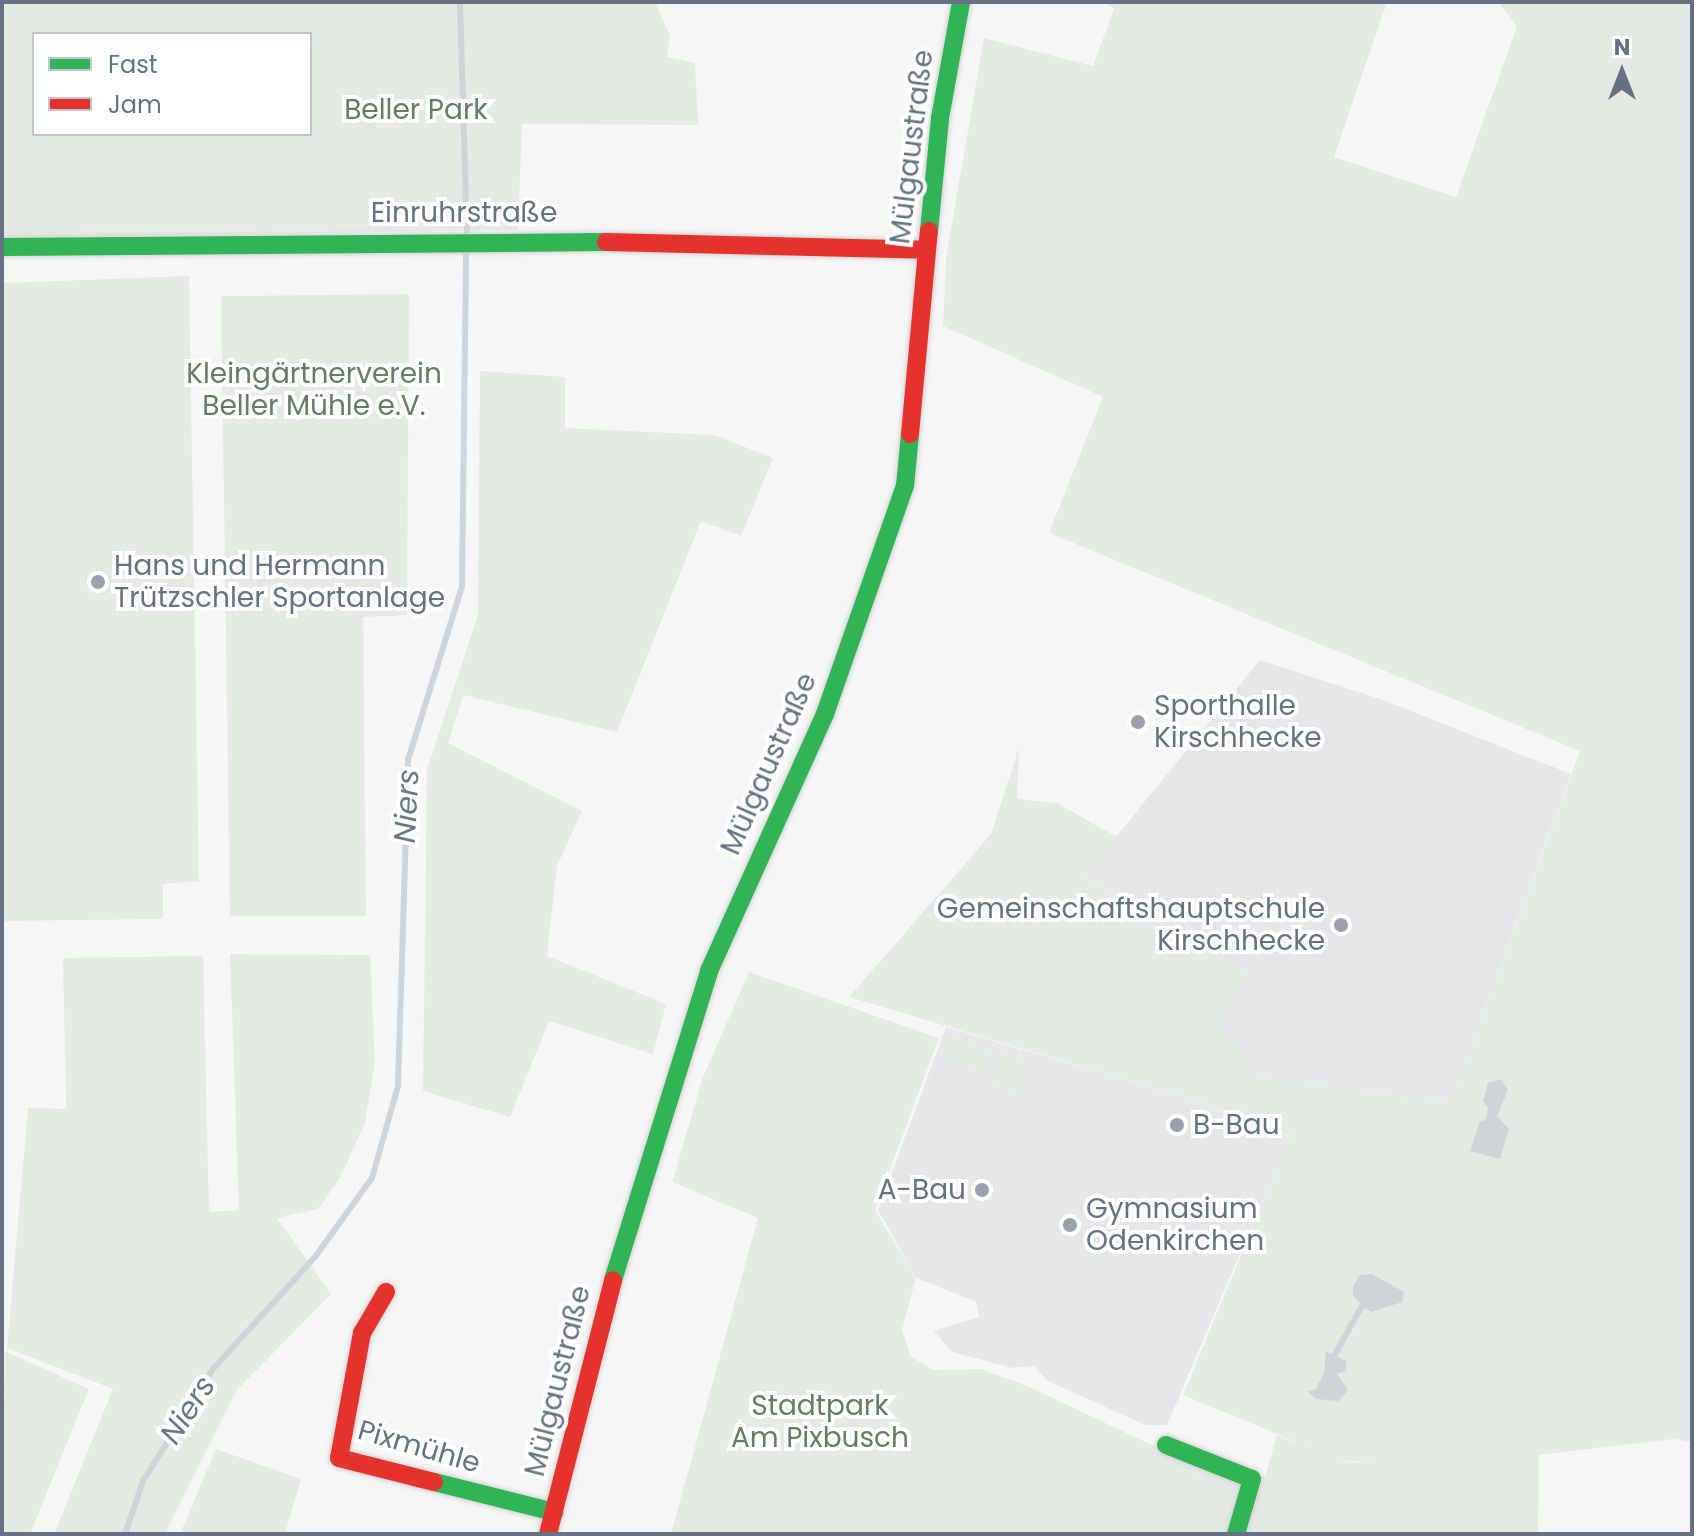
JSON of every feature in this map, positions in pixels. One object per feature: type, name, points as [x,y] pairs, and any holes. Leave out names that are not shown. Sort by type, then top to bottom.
[{"type":"street","name":"Mülgaustraße","points":[[548,1534],[611,1285],[709,971],[825,714],[893,528],[916,403],[926,250],[940,118],[961,2]]},
{"type":"street","name":"Einruhrstraße","points":[[2,247],[486,239],[926,250]]},
{"type":"street","name":"Pixmühle","points":[[386,1292],[362,1333],[339,1458],[554,1512]]},
{"type":"street","points":[[1166,1445],[1252,1479],[1236,1534]]},
{"type":"shaded area","name":"Gemeinschaftshauptschule Kirschhecke","points":[[1260,660],[1380,699],[1571,774],[1450,1103],[1257,1077],[1218,1023],[1249,975],[1085,875]]},
{"type":"shaded area","name":"Gymnasium Odenkirchen","points":[[946,1027],[1180,1096],[1290,1137],[1167,1425],[1145,1425],[1048,1381],[1034,1366],[1013,1368],[952,1352],[934,1331],[979,1317],[976,1302],[916,1278],[878,1210]]},
{"type":"shaded area","points":[[1501,1079],[1508,1090],[1497,1116],[1509,1129],[1500,1159],[1470,1151],[1480,1121],[1486,1120],[1488,1108],[1483,1101],[1488,1083]]},
{"type":"shaded area","points":[[1372,1274],[1404,1292],[1402,1302],[1371,1312],[1362,1306],[1353,1295],[1353,1286],[1360,1275]]},
{"type":"shaded area","points":[[1326,1351],[1346,1361],[1346,1371],[1337,1374],[1348,1390],[1339,1401],[1316,1399],[1307,1391],[1315,1390],[1324,1373]]},
{"type":"green space","name":"Beller Park","points":[[2,2],[655,2],[670,36],[667,57],[695,63],[698,125],[522,124],[518,230],[2,238]]},
{"type":"green space","name":"Stadtpark Am Pixbusch","points":[[1103,2],[1387,2],[1334,157],[1456,197],[1517,26],[1498,2],[1692,2],[1692,1442],[1673,1439],[1539,1455],[1538,1534],[671,1534],[758,1218],[672,1182],[703,1077],[749,972],[939,1038],[875,1210],[916,1278],[902,1330],[911,1357],[933,1370],[981,1369],[1025,1385],[1190,1463],[1265,1477],[1277,1435],[1314,1449],[1183,1395],[1290,1136],[1180,1096],[849,997],[991,834],[1019,747],[1017,799],[1057,803],[1117,837],[1086,876],[1250,975],[1218,1023],[1257,1076],[1450,1103],[1580,751],[1049,533],[1103,397],[943,326],[946,258],[984,38],[1093,66],[1114,9]]},
{"type":"green space","name":"Hans und Hermann Trützschler Sportanlage","points":[[189,276],[199,881],[163,884],[163,919],[2,921],[2,283]]},
{"type":"green space","name":"Kleingärtnerverein Beller Mühle e.V.","points":[[409,294],[407,615],[363,617],[366,916],[230,916],[221,296]]},
{"type":"green space","points":[[480,371],[565,377],[565,428],[715,435],[773,458],[741,536],[701,521],[617,732],[463,695],[448,743],[582,811],[557,866],[547,956],[666,1004],[653,1054],[549,1021],[510,1117],[423,1091],[427,770],[478,615]]},
{"type":"green space","points":[[230,954],[370,955],[375,1062],[365,1123],[340,1178],[318,1209],[277,1218],[331,1294],[237,1390],[165,1534],[54,1534],[113,1389],[7,1348],[28,1108],[66,1109],[63,958],[203,956],[209,1212],[239,1210]]},
{"type":"green space","points":[[950,1034],[993,1052],[984,1074],[941,1055]]},
{"type":"green space","points":[[1001,1052],[1031,1064],[1018,1095],[989,1083]]},
{"type":"green space","points":[[5,1351],[89,1389],[30,1534],[2,1534]]},
{"type":"green space","points":[[216,1449],[301,1479],[285,1534],[180,1534]]},
{"type":"waterway","name":"Niers","points":[[460,2],[467,232]]},
{"type":"waterway","name":"Niers","points":[[125,1534],[143,1481],[213,1369],[315,1257],[372,1178],[398,1086],[408,760],[462,587],[466,251]]},
{"type":"waterway","points":[[1335,1354],[1362,1306]]},
{"type":"traffic: fast","points":[[929,231],[940,118],[961,2]]},
{"type":"traffic: fast","points":[[2,247],[606,242]]},
{"type":"traffic: fast","points":[[613,1280],[709,971],[825,714],[905,486],[910,434]]},
{"type":"traffic: fast","points":[[1166,1445],[1252,1479],[1236,1534]]},
{"type":"traffic: fast","points":[[434,1482],[554,1512]]},
{"type":"traffic: jam","points":[[910,434],[929,231]]},
{"type":"traffic: jam","points":[[606,242],[926,250]]},
{"type":"traffic: jam","points":[[548,1534],[613,1280]]},
{"type":"traffic: jam","points":[[386,1292],[362,1333],[339,1458],[434,1482]]},
{"type":"place","name":"Hans und Hermann Trützschler Sportanlage","points":[[98,582]]},
{"type":"place","name":"Sporthalle Kirschhecke","points":[[1138,722]]},
{"type":"place","name":"Gemeinschaftshauptschule Kirschhecke","points":[[1341,925]]},
{"type":"place","name":"B-Bau","points":[[1177,1125]]},
{"type":"place","name":"A-Bau","points":[[982,1190]]},
{"type":"place","name":"Gymnasium Odenkirchen","points":[[1070,1225]]}]
